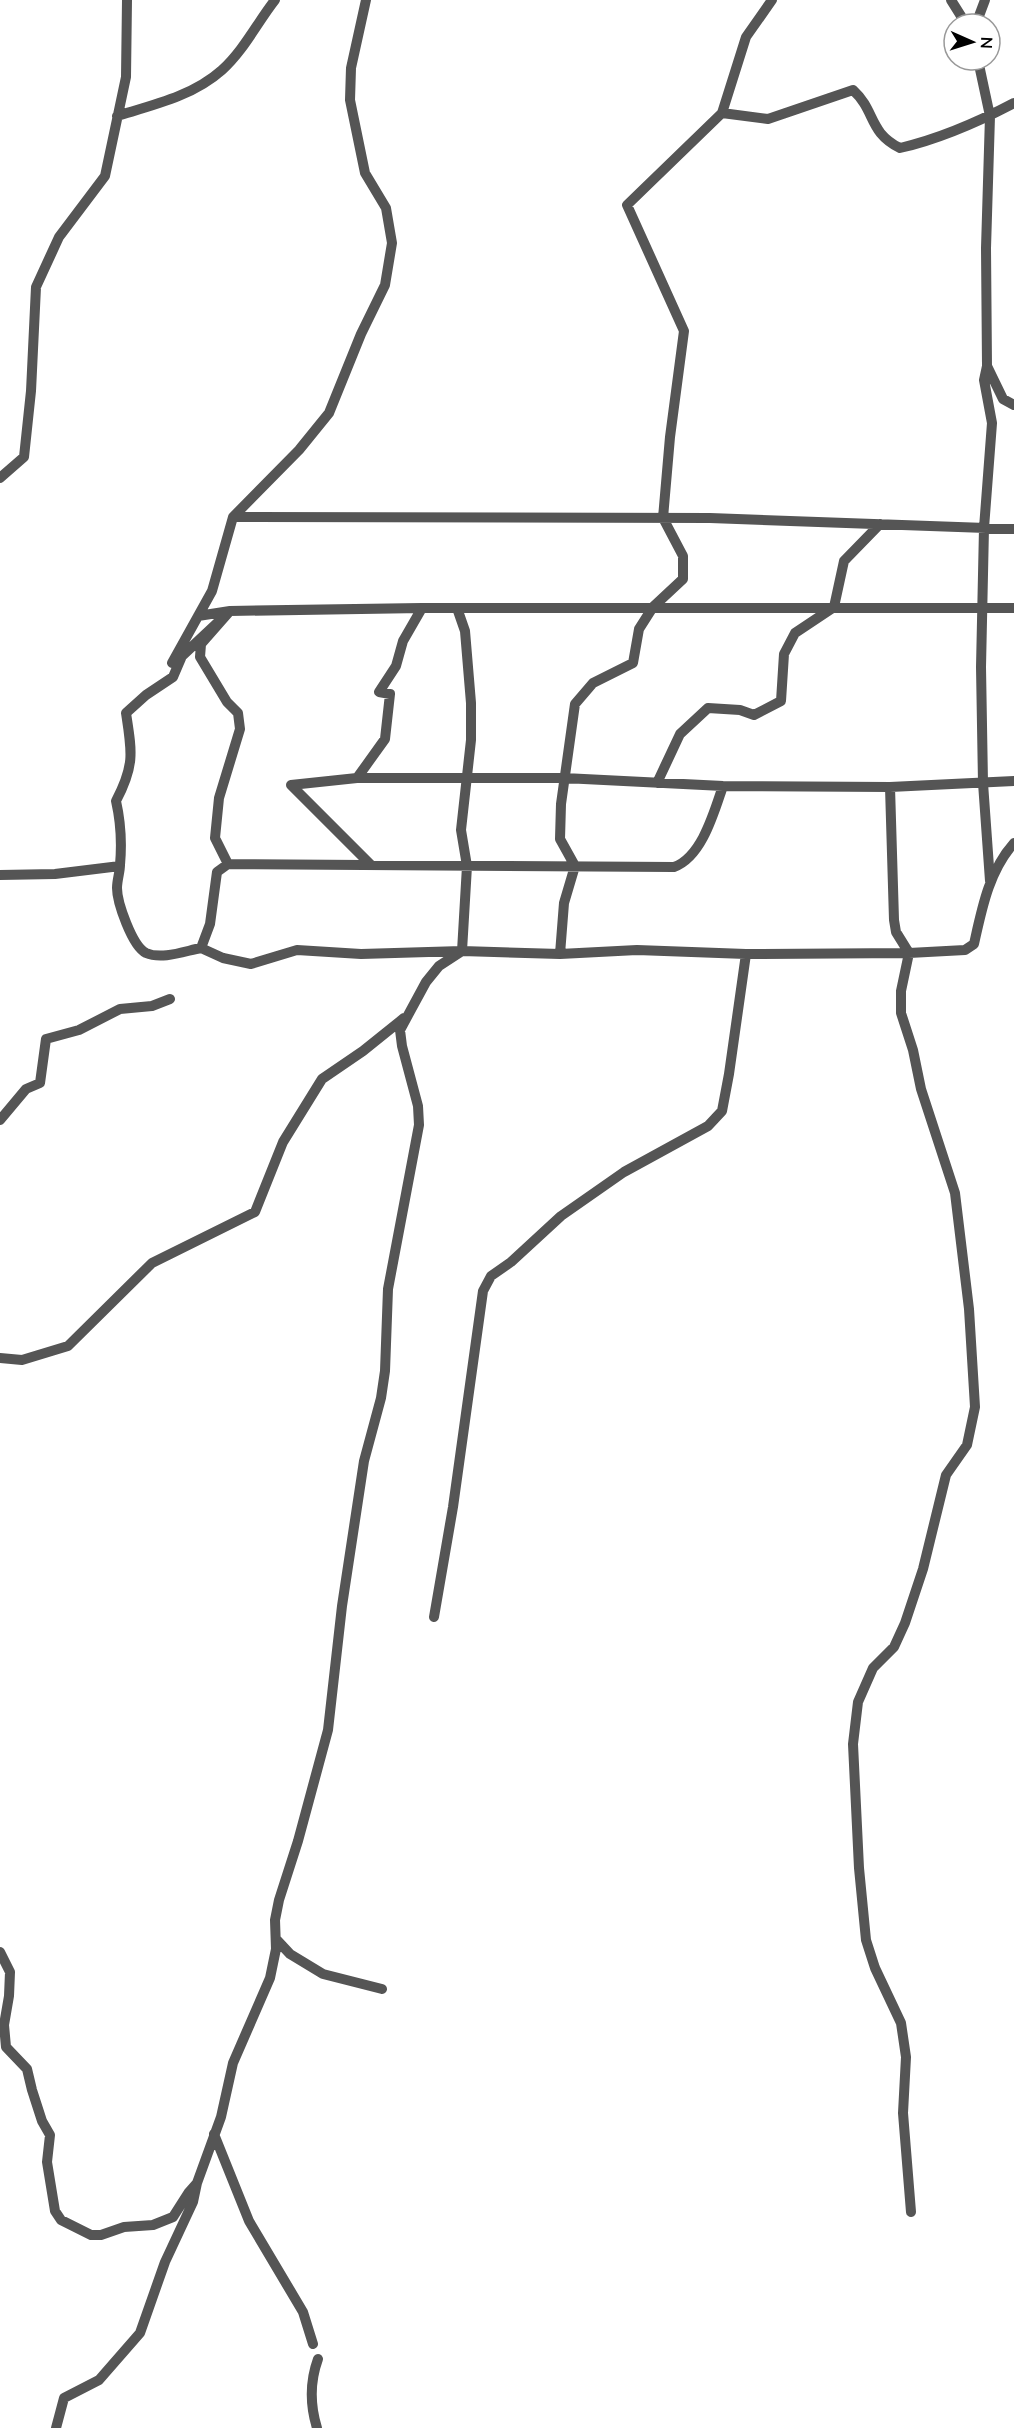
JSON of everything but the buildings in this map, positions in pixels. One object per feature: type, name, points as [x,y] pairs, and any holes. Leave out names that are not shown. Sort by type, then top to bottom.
[{"type":"street","points":[[0,478],[24,457],[31,391],[36,287],[59,237],[105,176],[126,77],[127,0]]},
{"type":"street","points":[[117,116],[192,91],[222,70],[248,39],[275,0]]},
{"type":"street","points":[[164,683],[181,645],[212,591],[233,517],[299,450],[329,413],[384,285],[392,243],[386,208],[365,173],[350,100],[351,68],[366,0]]},
{"type":"street","points":[[560,954],[564,903],[575,866],[560,839],[564,778],[575,704],[593,683],[633,663],[639,629],[653,607],[683,579],[683,556],[663,518],[670,437],[684,331],[627,205],[722,112],[746,37],[772,0]]},
{"type":"street","points":[[981,72],[990,116],[986,248],[987,366],[984,380],[992,423],[984,528],[982,608],[982,783],[990,881]]},
{"type":"street","points":[[722,112],[768,119],[852,90],[865,101],[874,124],[886,141],[900,148],[920,143],[990,116],[1014,103]]},
{"type":"street","points":[[987,366],[1003,399],[1014,405]]},
{"type":"street","points":[[233,517],[663,518],[1014,529]]},
{"type":"street","points":[[657,783],[680,734],[708,708],[740,710],[754,715],[781,701],[784,654],[795,633],[834,607],[844,561],[880,524]]},
{"type":"street","points":[[198,616],[230,611],[422,608],[1014,608]]},
{"type":"street","points":[[357,778],[386,739],[390,694],[379,692],[396,666],[403,641],[422,608]]},
{"type":"street","points":[[457,608],[465,631],[469,662],[471,740],[461,830],[467,866],[462,951]]},
{"type":"street","points":[[230,611],[182,656],[173,677],[146,695],[126,713],[132,759],[125,783],[116,801],[121,823],[117,889],[128,929],[139,947],[147,953],[172,954],[201,948],[223,958],[251,964],[297,950],[361,954],[462,951],[560,954],[637,950],[746,954],[909,953],[970,948],[974,944],[990,881],[1005,853],[1014,843]]},
{"type":"street","points":[[228,864],[215,838],[219,798],[240,729],[238,713],[227,702],[200,657],[201,644],[230,611]]},
{"type":"street","points":[[371,864],[291,785],[357,778],[564,778],[723,786],[890,786],[1014,781]]},
{"type":"street","points":[[201,948],[210,924],[217,872],[228,864],[663,868],[685,863],[703,837],[723,786]]},
{"type":"street","points":[[890,786],[894,920],[897,932],[909,953],[901,991],[901,1013],[913,1050],[921,1089],[955,1193],[969,1308],[975,1407],[967,1445],[946,1475],[923,1569],[905,1623],[894,1647],[873,1668],[858,1702],[853,1744],[859,1868],[866,1940],[901,2023],[906,2056],[903,2113],[911,2212]]},
{"type":"street","points":[[0,874],[55,874],[120,866]]},
{"type":"street","points":[[56,2428],[63,2398],[99,2380],[140,2333],[165,2262],[194,2202],[197,2183],[221,2117],[233,2063],[270,1978],[276,1949],[275,1920],[279,1900],[298,1841],[328,1730],[342,1606],[364,1461],[381,1398],[385,1371],[388,1288],[419,1125],[418,1106],[400,1030],[406,1015],[426,982],[439,966],[462,951]]},
{"type":"street","points":[[434,1617],[453,1507],[483,1291],[491,1276],[511,1262],[561,1216],[624,1172],[708,1126],[722,1111],[746,954]]},
{"type":"street","points":[[0,1120],[26,1089],[40,1083],[46,1040],[79,1030],[120,1009],[152,1006],[170,999]]},
{"type":"street","points":[[0,1358],[22,1360],[68,1346],[152,1263],[255,1212],[283,1142],[322,1079],[373,1044],[406,1015]]},
{"type":"street","points":[[276,1938],[290,1954],[323,1974],[382,1989]]},
{"type":"street","points":[[0,1952],[9,1972],[9,1996],[4,2025],[6,2047],[27,2069],[42,2121],[50,2135],[47,2162],[55,2211],[61,2220],[91,2235],[101,2235],[124,2227],[153,2225],[173,2217],[197,2183]]},
{"type":"street","points":[[214,2134],[249,2221],[303,2312],[313,2344]]},
{"type":"street","points":[[317,2428],[312,2411],[313,2372],[318,2359]]}]
